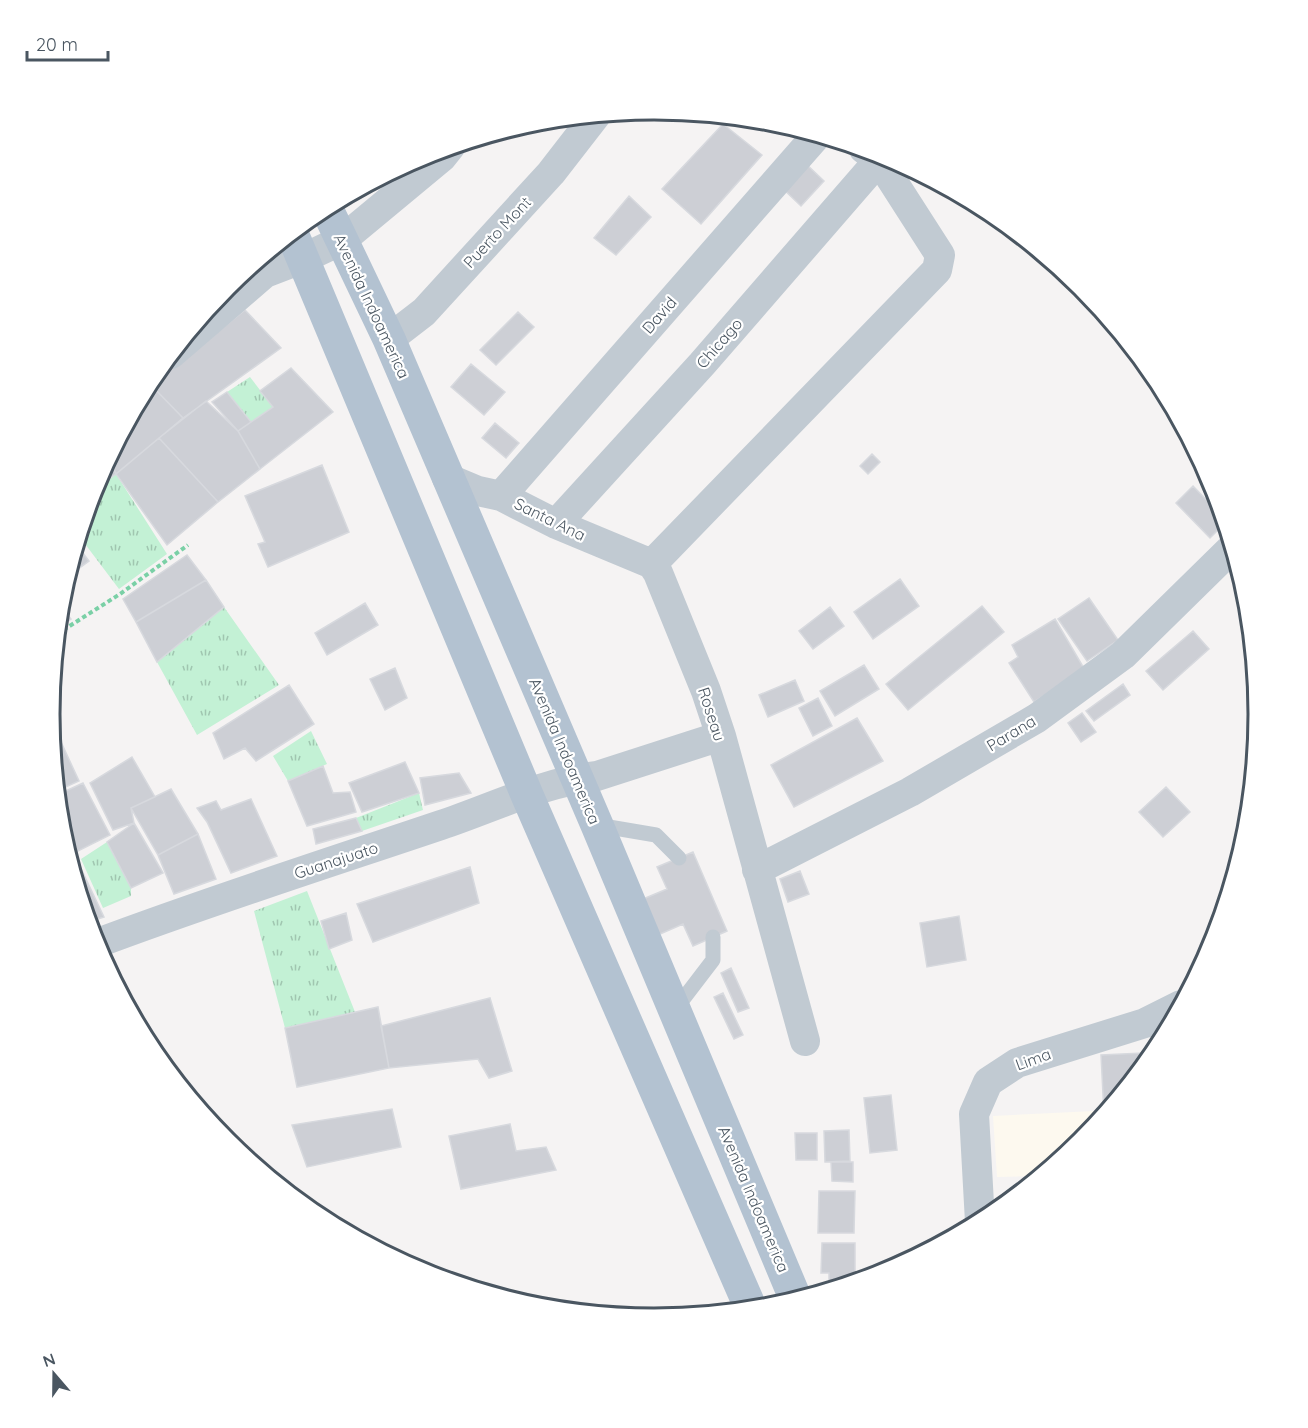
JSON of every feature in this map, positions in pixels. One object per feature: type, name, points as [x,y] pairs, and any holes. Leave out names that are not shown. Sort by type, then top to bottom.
[{"type":"main road","name":"Avenida Indoamerica","points":[[330,216],[389,339],[597,825],[792,1292]]},
{"type":"main road","points":[[298,245],[741,1301]]},
{"type":"street","name":"Puerto Mont","points":[[389,339],[424,312],[551,173],[589,124]]},
{"type":"street","name":"David","points":[[501,496],[812,141]]},
{"type":"street","name":"Chicago","points":[[556,524],[702,364],[867,160]]},
{"type":"street","points":[[258,270],[298,245],[342,240],[436,162]]},
{"type":"street","points":[[652,564],[937,270],[940,255],[879,164]]},
{"type":"street","name":"Santa Ana","points":[[447,478],[478,491],[501,496],[556,524],[652,564]]},
{"type":"street","name":"Parana","points":[[757,870],[910,792],[1037,718],[1123,655],[1226,555]]},
{"type":"street","name":"Roseau","points":[[652,564],[658,573],[701,681],[720,736],[805,1041]]},
{"type":"street","name":"Guanajuato","points":[[105,940],[204,903],[577,778],[597,776],[720,736]]},
{"type":"street","name":"Lima","points":[[979,1211],[974,1114],[988,1082],[1017,1063],[1145,1023],[1168,1012]]},
{"type":"lane","points":[[597,825],[656,834],[679,858]]},
{"type":"lane","points":[[674,1011],[713,960],[713,937]]},
{"type":"path","points":[[66,628],[120,594],[188,545]]},
{"type":"shaded area","points":[[1094,1111],[1094,1113],[1046,1161],[1027,1176],[997,1177],[993,1116]]},
{"type":"green space","points":[[250,377],[273,407],[251,422],[227,392]]},
{"type":"green space","points":[[116,474],[167,554],[119,589],[85,544],[108,481]]},
{"type":"green space","points":[[224,607],[279,685],[197,735],[157,662]]},
{"type":"green space","points":[[311,731],[327,764],[288,781],[273,756]]},
{"type":"green space","points":[[419,793],[423,810],[362,831],[356,818]]},
{"type":"green space","points":[[107,842],[131,888],[131,896],[103,908],[81,859]]},
{"type":"green space","points":[[307,891],[355,1012],[285,1028],[254,911]]},
{"type":"building","points":[[723,124],[762,155],[701,224],[662,189]]},
{"type":"building","points":[[803,161],[824,181],[801,206],[780,186]]},
{"type":"building","points":[[629,196],[651,217],[616,255],[594,238]]},
{"type":"building","points":[[245,310],[281,348],[183,418],[156,390],[170,370]]},
{"type":"building","points":[[518,312],[534,327],[496,365],[480,350]]},
{"type":"building","points":[[471,364],[505,392],[484,415],[451,387]]},
{"type":"building","points":[[291,368],[333,412],[260,469],[238,431],[273,407],[260,391]]},
{"type":"building","points":[[156,390],[183,418],[116,474],[113,468],[121,451]]},
{"type":"building","points":[[227,392],[251,422],[238,431],[212,402]]},
{"type":"building","points":[[206,401],[238,431],[260,469],[218,502],[159,438]]},
{"type":"building","points":[[495,423],[519,443],[506,458],[482,438]]},
{"type":"building","points":[[159,438],[218,502],[167,545],[116,474]]},
{"type":"building","points":[[872,454],[880,462],[868,474],[860,466]]},
{"type":"building","points":[[322,465],[349,532],[268,567],[258,544],[265,542],[245,496]]},
{"type":"building","points":[[113,469],[116,474],[109,479]]},
{"type":"building","points":[[1193,486],[1208,502],[1218,530],[1210,538],[1176,503]]},
{"type":"building","points":[[82,552],[89,561],[78,569]]},
{"type":"building","points":[[187,555],[206,580],[136,622],[123,599]]},
{"type":"building","points":[[900,579],[919,606],[873,639],[854,612]]},
{"type":"building","points":[[206,580],[224,607],[157,662],[136,622]]},
{"type":"building","points":[[1089,598],[1118,640],[1087,661],[1058,619]]},
{"type":"building","points":[[365,603],[378,625],[327,655],[315,633]]},
{"type":"building","points":[[982,606],[1004,632],[908,710],[886,684]]},
{"type":"building","points":[[830,607],[844,626],[813,649],[799,631]]},
{"type":"building","points":[[1055,619],[1085,670],[1034,702],[1009,663],[1018,657],[1012,645]]},
{"type":"building","points":[[1193,631],[1209,649],[1163,690],[1146,671]]},
{"type":"building","points":[[864,665],[879,689],[835,716],[820,691]]},
{"type":"building","points":[[395,668],[407,698],[385,710],[370,679]]},
{"type":"building","points":[[795,680],[804,701],[768,717],[759,695]]},
{"type":"building","points":[[1123,684],[1130,695],[1094,721],[1086,711]]},
{"type":"building","points":[[289,685],[314,724],[256,761],[245,748],[224,759],[213,733]]},
{"type":"building","points":[[818,698],[832,726],[813,736],[799,708]]},
{"type":"building","points":[[1082,713],[1096,732],[1081,742],[1068,723]]},
{"type":"building","points":[[857,718],[883,761],[794,807],[771,765]]},
{"type":"building","points":[[61,741],[79,781],[65,788]]},
{"type":"building","points":[[132,757],[155,797],[131,808],[134,823],[113,830],[90,783]]},
{"type":"building","points":[[405,762],[419,793],[362,812],[349,783]]},
{"type":"building","points":[[323,766],[333,793],[350,792],[356,812],[307,826],[288,781]]},
{"type":"building","points":[[459,773],[471,793],[425,805],[420,778]]},
{"type":"building","points":[[83,783],[110,835],[76,852],[65,791]]},
{"type":"building","points":[[1166,787],[1190,812],[1163,837],[1139,812]]},
{"type":"building","points":[[171,789],[198,834],[158,855],[131,808]]},
{"type":"building","points":[[251,799],[277,856],[231,873],[207,822],[197,808],[216,801],[221,810]]},
{"type":"building","points":[[356,818],[362,831],[316,844],[313,829]]},
{"type":"building","points":[[134,823],[163,873],[131,888],[107,842]]},
{"type":"building","points":[[198,834],[216,879],[174,894],[158,855]]},
{"type":"building","points":[[693,852],[727,931],[693,946],[683,924],[651,938],[636,902],[667,889],[657,867]]},
{"type":"building","points":[[79,865],[104,917],[97,919]]},
{"type":"building","points":[[470,867],[479,903],[373,942],[357,904]]},
{"type":"building","points":[[800,871],[809,894],[788,902],[780,879]]},
{"type":"building","points":[[346,913],[352,940],[329,949],[321,921]]},
{"type":"building","points":[[959,916],[966,960],[927,967],[920,923]]},
{"type":"building","points":[[731,968],[749,1008],[738,1012],[721,973]]},
{"type":"building","points":[[723,993],[743,1035],[734,1039],[714,997]]},
{"type":"building","points":[[490,998],[512,1071],[489,1078],[478,1059],[389,1068],[381,1026]]},
{"type":"building","points":[[378,1007],[389,1068],[297,1087],[285,1028]]},
{"type":"building","points":[[1141,1053],[1103,1103],[1101,1055]]},
{"type":"building","points":[[891,1095],[897,1150],[870,1153],[864,1098]]},
{"type":"building","points":[[392,1109],[401,1147],[307,1167],[292,1125]]},
{"type":"building","points":[[510,1124],[516,1151],[546,1147],[556,1170],[461,1189],[449,1136]]},
{"type":"building","points":[[849,1130],[850,1161],[825,1162],[824,1131]]},
{"type":"building","points":[[795,1133],[817,1133],[817,1160],[796,1160]]},
{"type":"building","points":[[831,1162],[853,1162],[853,1182],[832,1181]]},
{"type":"building","points":[[819,1191],[855,1191],[854,1233],[818,1233]]},
{"type":"building","points":[[822,1243],[855,1243],[855,1272],[829,1281],[829,1273],[821,1273]]}]
